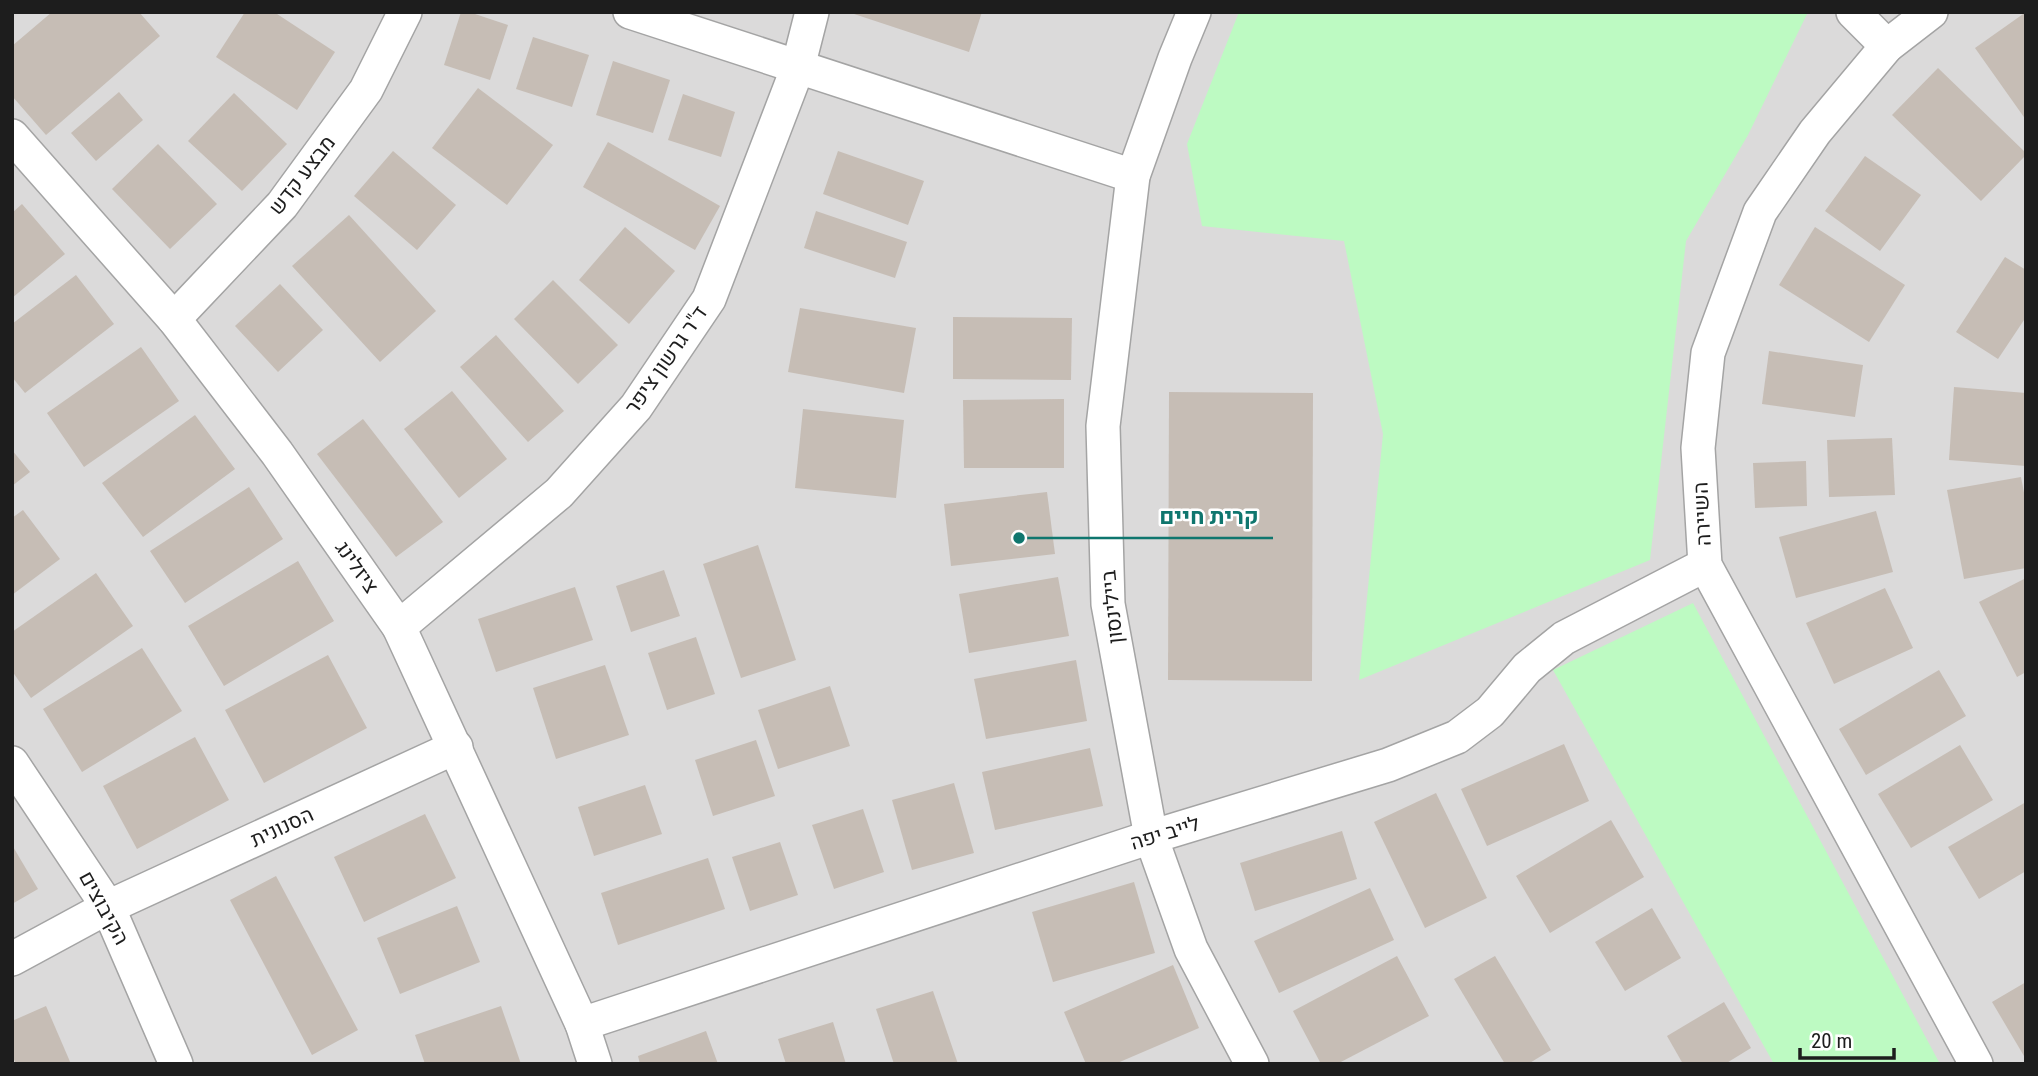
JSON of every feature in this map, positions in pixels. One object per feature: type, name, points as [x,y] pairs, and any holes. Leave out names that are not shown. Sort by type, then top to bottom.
[{"type":"street","name":"מבצע קדש","points":[[174,320],[282,205],[366,90],[405,12]]},
{"type":"street","points":[[629,12],[1133,176]]},
{"type":"street","name":"ד\"ר גרשון ציפר","points":[[399,628],[559,493],[636,407],[709,299],[798,67],[812,12]]},
{"type":"street","name":"ביילינסון","points":[[1194,12],[1133,176],[1103,426],[1108,604],[1151,837],[1191,949],[1252,1064]]},
{"type":"street","points":[[1853,12],[1887,46]]},
{"type":"street","name":"השיירה","points":[[1931,12],[1887,46],[1815,132],[1760,212],[1709,352],[1698,448],[1705,565],[1976,1064]]},
{"type":"street","name":"ציזלינג","points":[[12,135],[174,320],[277,453],[399,628],[582,1024],[595,1064]]},
{"type":"street","name":"לייב יפה","points":[[582,1024],[1151,837],[1388,765],[1457,737],[1490,712],[1527,668],[1564,638],[1705,565]]},
{"type":"street","name":"הסנונית","points":[[12,959],[108,907],[456,747]]},
{"type":"street","name":"הקיבוצים","points":[[12,764],[108,907],[176,1064]]},
{"type":"shaded area","points":[[12,12],[2026,12],[2026,1064],[12,1064]]},
{"type":"green space","points":[[1239,12],[1808,12],[1748,135],[1686,241],[1650,560],[1359,680],[1383,434],[1344,241],[1202,226],[1187,144]]},
{"type":"green space","points":[[1693,603],[1940,1064],[1774,1064],[1553,670]]},
{"type":"building","points":[[52,12],[139,12],[160,36],[46,135],[12,96],[12,46]]},
{"type":"building","points":[[245,12],[274,12],[335,52],[297,110],[216,57]]},
{"type":"building","points":[[461,12],[469,12],[508,25],[490,80],[444,65]]},
{"type":"building","points":[[848,12],[982,12],[969,52]]},
{"type":"building","points":[[2026,12],[2026,120],[1975,48]]},
{"type":"building","points":[[533,37],[589,55],[572,107],[516,89]]},
{"type":"building","points":[[613,61],[670,80],[653,133],[596,115]]},
{"type":"building","points":[[1938,68],[2026,153],[1981,201],[1892,115]]},
{"type":"building","points":[[478,88],[553,145],[507,205],[432,148]]},
{"type":"building","points":[[119,92],[143,120],[96,161],[71,133]]},
{"type":"building","points":[[234,93],[287,144],[242,191],[188,141]]},
{"type":"building","points":[[683,94],[735,112],[721,157],[668,140]]},
{"type":"building","points":[[608,142],[720,206],[695,250],[583,187]]},
{"type":"building","points":[[158,144],[217,204],[170,249],[112,189]]},
{"type":"building","points":[[393,151],[456,205],[417,250],[354,196]]},
{"type":"building","points":[[838,151],[924,181],[908,225],[823,194]]},
{"type":"building","points":[[1865,156],[1921,195],[1880,251],[1825,211]]},
{"type":"building","points":[[22,204],[65,254],[12,298],[12,213]]},
{"type":"building","points":[[816,211],[907,242],[895,278],[804,248]]},
{"type":"building","points":[[349,215],[436,311],[380,362],[292,266]]},
{"type":"building","points":[[625,227],[675,271],[629,324],[579,280]]},
{"type":"building","points":[[1815,227],[1905,285],[1869,342],[1779,285]]},
{"type":"building","points":[[2005,257],[2026,270],[2026,317],[1998,359],[1956,332]]},
{"type":"building","points":[[76,275],[114,324],[25,393],[12,377],[12,324]]},
{"type":"building","points":[[553,280],[618,345],[578,384],[514,319]]},
{"type":"building","points":[[280,284],[323,330],[278,372],[235,326]]},
{"type":"building","points":[[800,308],[916,328],[904,393],[788,372]]},
{"type":"building","points":[[953,317],[1072,318],[1071,380],[953,379]]},
{"type":"building","points":[[496,335],[564,411],[528,442],[460,367]]},
{"type":"building","points":[[141,347],[179,401],[84,467],[47,413]]},
{"type":"building","points":[[1769,351],[1863,365],[1855,417],[1762,404]]},
{"type":"building","points":[[1954,387],[2026,393],[2026,466],[1949,460]]},
{"type":"building","points":[[452,391],[507,459],[459,498],[404,429]]},
{"type":"building","points":[[1169,392],[1313,393],[1312,681],[1168,680]]},
{"type":"building","points":[[1064,399],[1064,468],[964,468],[963,400]]},
{"type":"building","points":[[803,409],[904,420],[896,498],[795,488]]},
{"type":"building","points":[[195,415],[235,469],[143,537],[102,483]]},
{"type":"building","points":[[363,419],[443,522],[396,557],[317,454]]},
{"type":"building","points":[[1892,438],[1895,495],[1829,497],[1827,440]]},
{"type":"building","points":[[12,450],[30,472],[12,486]]},
{"type":"building","points":[[1806,461],[1807,506],[1755,508],[1753,463]]},
{"type":"building","points":[[2021,477],[2026,503],[2026,568],[1964,579],[1947,490]]},
{"type":"building","points":[[249,487],[283,539],[185,603],[150,551]]},
{"type":"building","points":[[1047,492],[1055,554],[951,566],[944,504]]},
{"type":"building","points":[[23,510],[60,559],[12,595],[12,518]]},
{"type":"building","points":[[1876,511],[1893,572],[1796,598],[1779,537]]},
{"type":"building","points":[[758,545],[796,660],[741,678],[703,564]]},
{"type":"building","points":[[298,561],[334,621],[224,686],[188,626]]},
{"type":"building","points":[[664,570],[680,616],[631,632],[616,586]]},
{"type":"building","points":[[96,573],[133,626],[31,698],[12,671],[12,632]]},
{"type":"building","points":[[1058,577],[1069,636],[969,653],[959,594]]},
{"type":"building","points":[[2026,578],[2026,672],[2017,677],[1979,602]]},
{"type":"building","points":[[575,587],[593,640],[496,672],[478,619]]},
{"type":"building","points":[[1885,588],[1913,648],[1834,684],[1806,623]]},
{"type":"building","points":[[696,637],[715,694],[667,710],[648,653]]},
{"type":"building","points":[[142,648],[182,711],[82,772],[43,709]]},
{"type":"building","points":[[328,655],[367,728],[264,783],[225,710]]},
{"type":"building","points":[[1076,660],[1087,721],[986,739],[974,679]]},
{"type":"building","points":[[605,665],[629,735],[556,759],[533,688]]},
{"type":"building","points":[[1939,670],[1966,716],[1866,775],[1839,729]]},
{"type":"building","points":[[830,686],[850,746],[778,769],[758,710]]},
{"type":"building","points":[[195,737],[229,800],[137,849],[103,786]]},
{"type":"building","points":[[756,740],[775,796],[713,816],[695,760]]},
{"type":"building","points":[[1564,744],[1589,801],[1487,846],[1461,789]]},
{"type":"building","points":[[1960,745],[1993,800],[1911,848],[1878,794]]},
{"type":"building","points":[[1090,748],[1103,806],[995,830],[982,772]]},
{"type":"building","points":[[954,783],[974,853],[912,870],[892,800]]},
{"type":"building","points":[[645,785],[662,834],[594,856],[578,807]]},
{"type":"building","points":[[1436,793],[1487,898],[1425,928],[1374,822]]},
{"type":"building","points":[[2026,802],[2026,871],[1979,899],[1948,847]]},
{"type":"building","points":[[863,809],[884,872],[834,889],[812,825]]},
{"type":"building","points":[[425,814],[456,878],[364,922],[334,857]]},
{"type":"building","points":[[1611,820],[1644,877],[1550,933],[1516,876]]},
{"type":"building","points":[[1342,831],[1357,879],[1255,911],[1240,863]]},
{"type":"building","points":[[780,842],[798,895],[750,911],[732,857]]},
{"type":"building","points":[[12,845],[38,889],[12,904]]},
{"type":"building","points":[[708,858],[725,909],[618,945],[601,893]]},
{"type":"building","points":[[276,876],[358,1030],[312,1055],[230,900]]},
{"type":"building","points":[[1134,882],[1155,953],[1053,982],[1032,912]]},
{"type":"building","points":[[1370,888],[1394,940],[1279,993],[1254,941]]},
{"type":"building","points":[[457,906],[480,962],[400,994],[377,938]]},
{"type":"building","points":[[1652,908],[1681,958],[1625,991],[1595,942]]},
{"type":"building","points":[[1397,956],[1429,1016],[1337,1064],[1321,1064],[1293,1011]]},
{"type":"building","points":[[1495,956],[1551,1050],[1528,1064],[1505,1064],[1454,979]]},
{"type":"building","points":[[1173,965],[1199,1028],[1115,1064],[1086,1064],[1064,1012]]},
{"type":"building","points":[[2026,982],[2026,1055],[2024,1056],[1992,1002]]},
{"type":"building","points":[[933,991],[958,1064],[894,1064],[876,1009]]},
{"type":"building","points":[[1724,1002],[1751,1048],[1725,1064],[1683,1064],[1667,1036]]},
{"type":"building","points":[[46,1006],[71,1064],[16,1064],[12,1055],[12,1021]]},
{"type":"building","points":[[501,1006],[521,1064],[425,1064],[415,1035]]},
{"type":"building","points":[[833,1022],[846,1064],[786,1064],[778,1039]]},
{"type":"building","points":[[706,1031],[718,1064],[640,1064],[638,1056]]},
{"type":"place","name":"קרית חיים","points":[[1019,538]]}]
